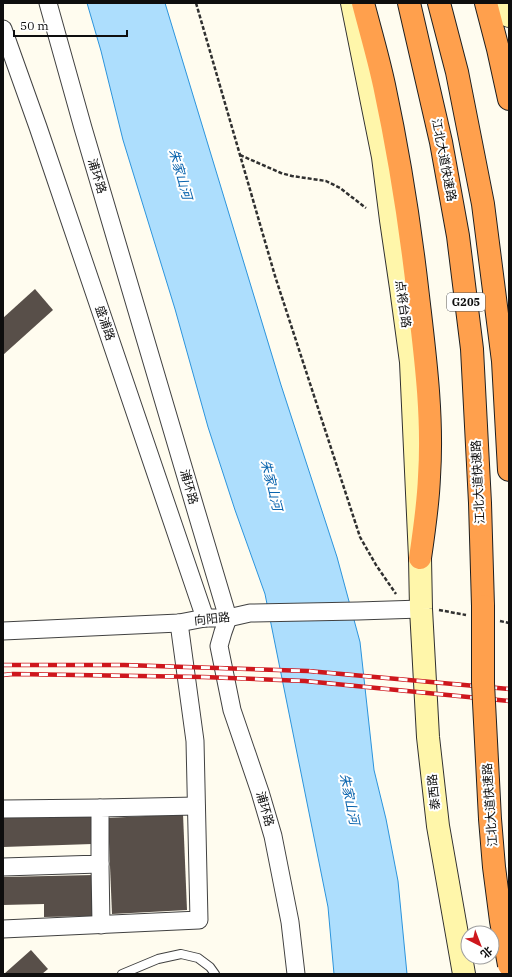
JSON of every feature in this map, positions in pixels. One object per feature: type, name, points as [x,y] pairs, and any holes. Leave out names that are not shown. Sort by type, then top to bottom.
[{"type":"highway","points":[[363,3],[383,83],[395,143],[413,250],[425,352],[429,407],[430,470],[426,518],[420,558]]},
{"type":"highway","name":"江北大道快速路","points":[[409,3],[441,142],[458,236],[472,349],[480,502],[483,606],[483,683],[490,819],[501,921],[509,965]]},
{"type":"highway","name":"G205","points":[[439,3],[457,72],[483,204],[503,362],[509,470]]},
{"type":"highway","points":[[486,3],[509,99]]},
{"type":"main road","name":"点将台路","points":[[352,3],[383,157],[411,362],[420,558],[414,609]]},
{"type":"main road","points":[[505,3],[509,16]]},
{"type":"main road","name":"泰西路","points":[[414,609],[438,826],[464,974]]},
{"type":"street","name":"浦环路","points":[[48,3],[83,128],[228,618],[219,646],[232,710],[260,792],[273,836],[290,922],[296,974]]},
{"type":"street","name":"盛浦路","points":[[3,29],[44,142],[205,618]]},
{"type":"street","name":"向阳路","points":[[3,630],[179,623],[205,618],[228,618],[250,613],[414,609]]},
{"type":"street","points":[[3,929],[199,920],[195,741],[179,623]]},
{"type":"street","points":[[3,809],[196,806]]},
{"type":"street","points":[[100,808],[101,925]]},
{"type":"street","points":[[3,867],[100,864]]},
{"type":"lane","points":[[122,974],[158,959],[181,954],[198,958],[210,967],[214,974]]},
{"type":"path","points":[[196,3],[288,320],[360,537],[376,565],[414,609]]},
{"type":"path","points":[[240,154],[286,174],[326,181],[340,188],[366,208]]},
{"type":"water","name":"朱家山河","points":[[87,3],[165,3],[281,385],[337,557],[360,642],[374,770],[386,819],[398,881],[407,974],[334,974],[328,907],[265,594],[235,510],[208,427],[175,309],[123,140],[101,51]]},
{"type":"building","points":[[35,289],[53,310],[3,355],[3,318]]},
{"type":"building","points":[[183,814],[187,910],[112,914],[108,818]]},
{"type":"building","points":[[92,816],[92,844],[3,847],[3,818]]},
{"type":"building","points":[[94,875],[95,916],[44,917],[44,904],[3,905],[3,877]]},
{"type":"building","points":[[31,950],[48,969],[42,974],[4,974]]},
{"type":"railway","points":[[3,665],[124,665],[308,671],[509,689]]},
{"type":"railway","points":[[3,675],[203,677],[305,681],[509,701]]}]
